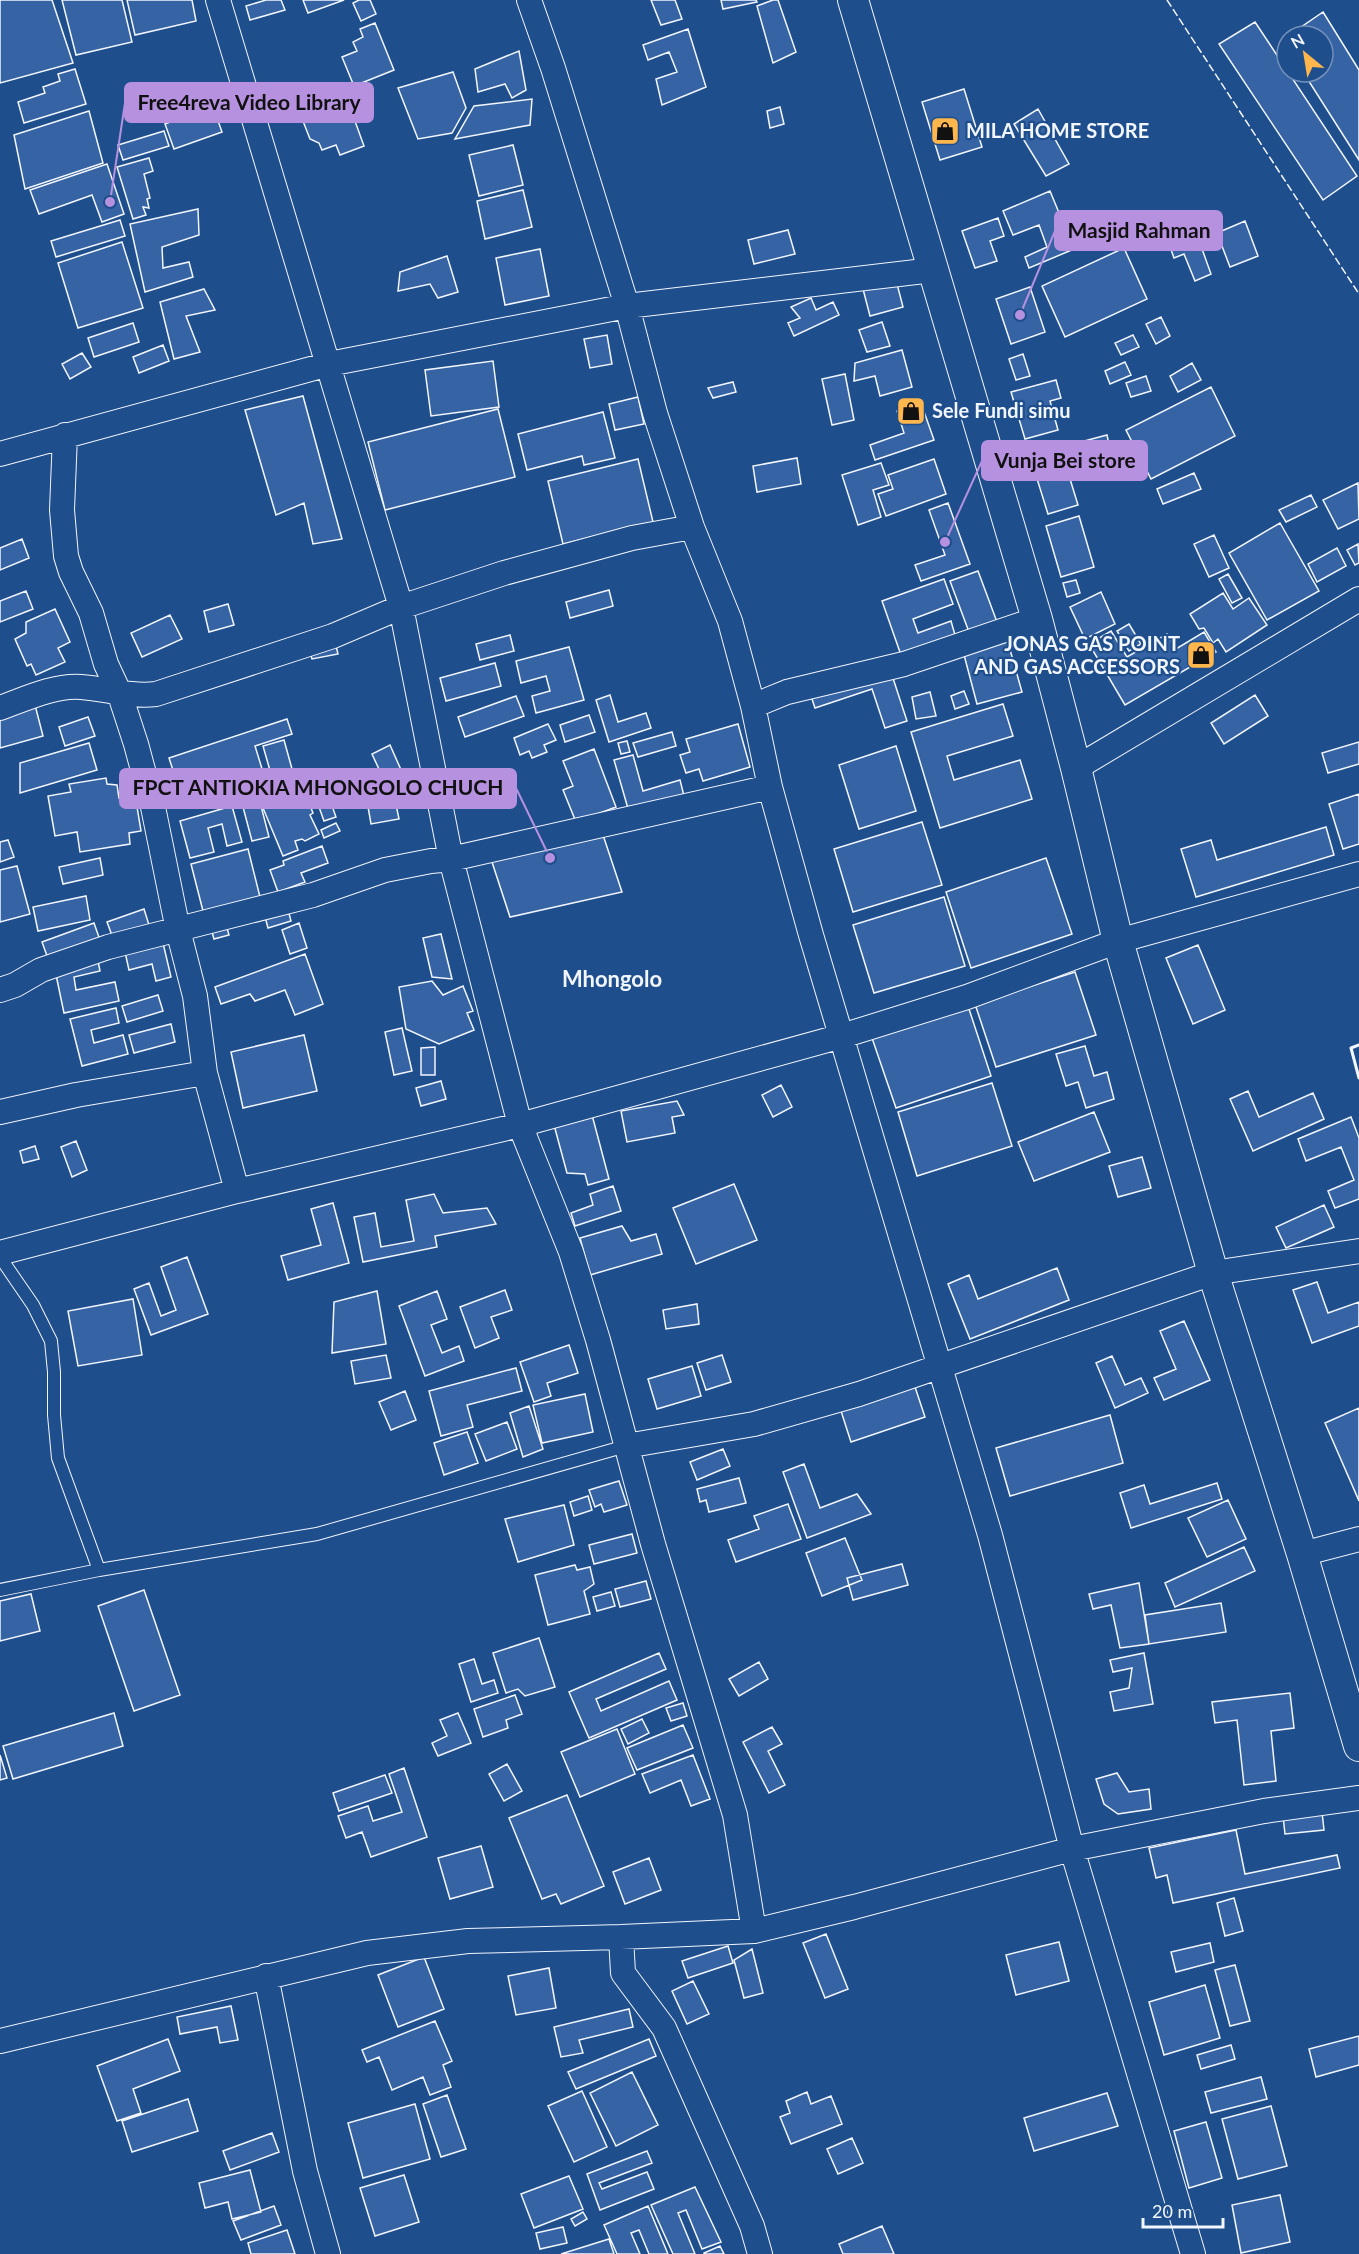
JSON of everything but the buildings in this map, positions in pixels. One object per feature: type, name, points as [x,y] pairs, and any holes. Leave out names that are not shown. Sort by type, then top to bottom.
[{"type":"street","points":[[218,0],[401,607],[451,859],[520,1125],[571,1252],[598,1340],[686,1657],[735,1815],[754,1931]]},
{"type":"street","points":[[529,0],[553,68],[627,306],[655,413],[692,527],[730,621],[753,706],[770,787],[811,935],[990,1535],[1072,1849],[1193,2254]]},
{"type":"street","points":[[853,0],[1037,619],[1118,941],[1213,1273],[1302,1554],[1359,1746]]},
{"type":"street","points":[[0,454],[329,364],[627,306],[933,270]]},
{"type":"street","points":[[65,435],[62,510],[66,556],[70,572],[91,614],[106,664],[119,692],[153,807],[178,930],[195,996],[205,1073],[237,1191]]},
{"type":"street","points":[[0,708],[48,692],[79,687],[141,696],[156,694],[333,636],[401,607],[504,573],[632,538],[692,527]]},
{"type":"street","points":[[1076,768],[1359,599]]},
{"type":"street","points":[[753,706],[787,692],[904,664],[1037,619]]},
{"type":"street","points":[[0,990],[15,985],[41,970],[108,947],[313,895],[385,870],[451,859],[770,787]]},
{"type":"street","points":[[0,1255],[237,1191],[520,1125],[842,1036],[967,997],[1118,941],[1359,874]]},
{"type":"street","points":[[0,1112],[76,1095],[205,1073]]},
{"type":"street","points":[[626,1446],[754,1424],[859,1394],[1213,1273],[1359,1251]]},
{"type":"street","points":[[1302,1554],[1359,1539]]},
{"type":"street","points":[[0,2041],[367,1953],[468,1941],[754,1931],[1072,1849],[1264,1811],[1359,1798]]},
{"type":"street","points":[[621,1937],[623,1972],[664,2028],[752,2226],[760,2254]]},
{"type":"street","points":[[266,1976],[305,2170],[328,2254]]},
{"type":"lane","points":[[0,1255],[33,1305],[51,1341],[58,1458],[99,1570]]},
{"type":"lane","points":[[0,1590],[99,1570],[317,1534],[626,1446]]},
{"type":"fence","points":[[1167,0],[1359,294]]},
{"type":"wall","points":[[1359,1045],[1351,1048],[1359,1078]]},
{"type":"place","name":"MILA HOME STORE","points":[[945,131]]},
{"type":"place","name":"Free4reva Video Library","points":[[110,202]]},
{"type":"place","name":"Masjid Rahman","points":[[1020,315]]},
{"type":"place","name":"Sele Fundi simu","points":[[911,411]]},
{"type":"place","name":"Vunja Bei store","points":[[945,542]]},
{"type":"place","name":"JONAS GAS POINT AND GAS ACCESSORS","points":[[1201,655]]},
{"type":"place","name":"FPCT ANTIOKIA MHONGOLO CHUCH","points":[[550,858]]},
{"type":"district","name":"Mhongolo","points":[[612,979]]}]
